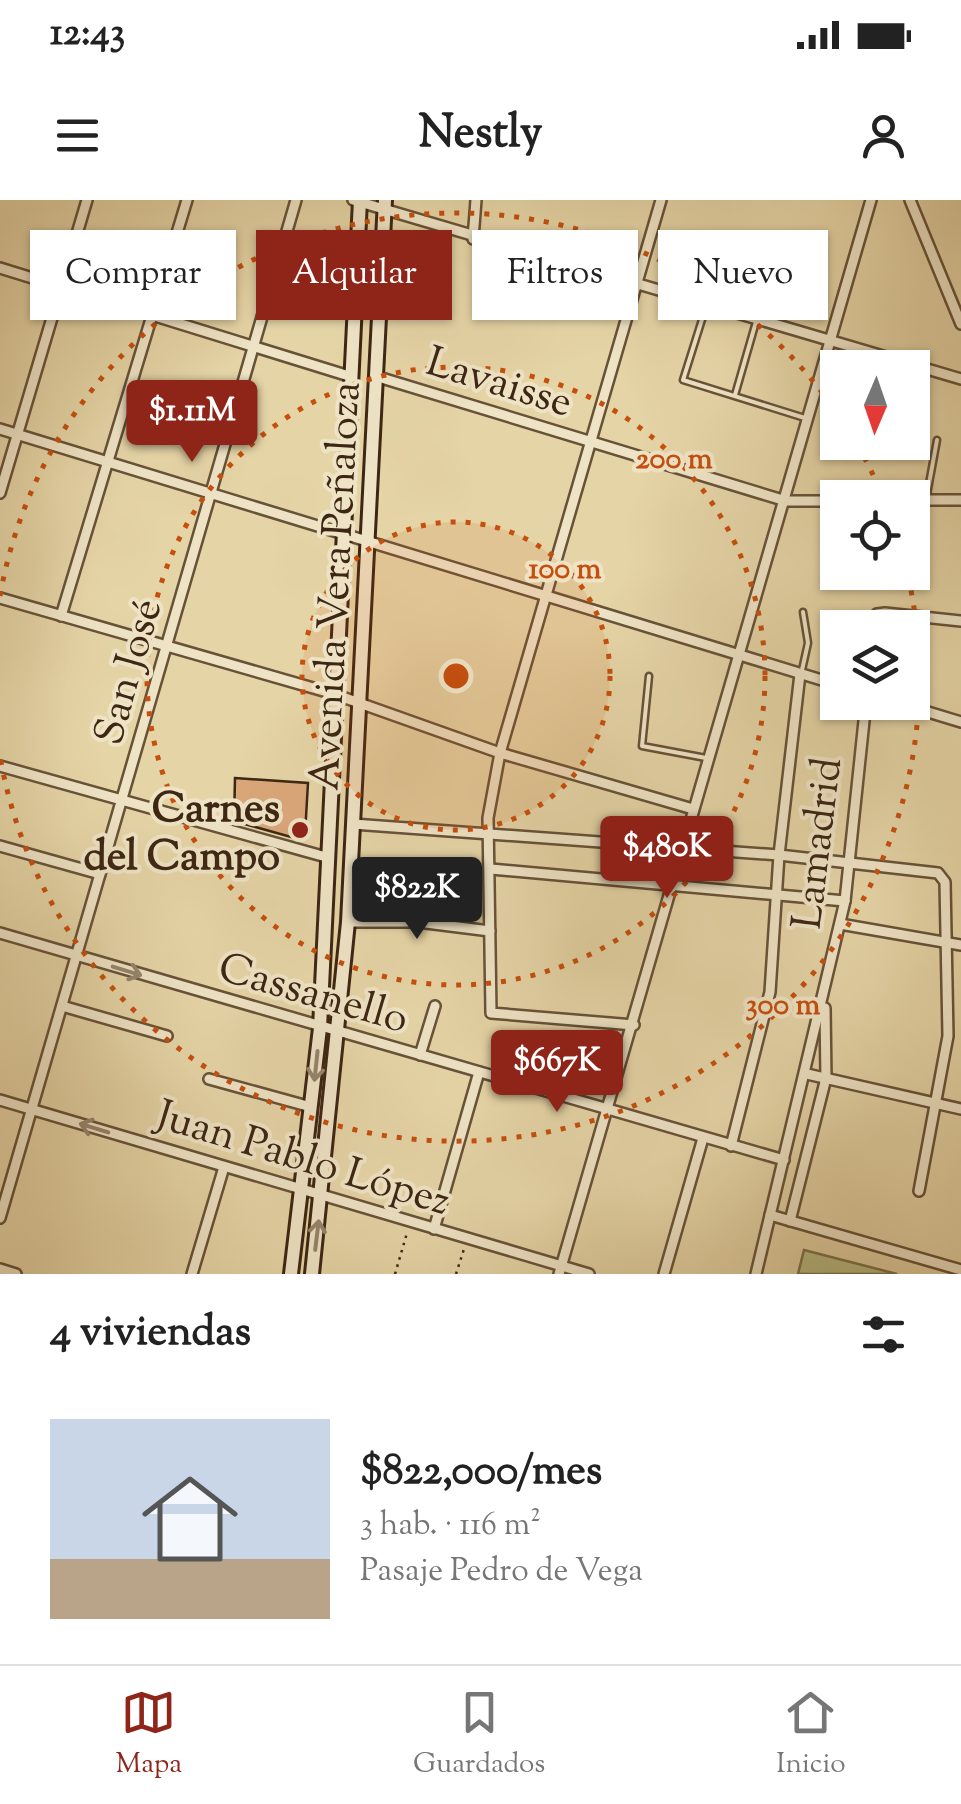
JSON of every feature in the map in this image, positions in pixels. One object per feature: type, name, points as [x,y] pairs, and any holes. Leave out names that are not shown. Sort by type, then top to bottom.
[{"type":"main road","name":"Avenida Vera Peñaloza","points":[[291,1274],[320,1028],[357,201]]},
{"type":"main road","name":"Avenida Vera Peñaloza","points":[[312,1274],[348,922],[385,204]]},
{"type":"street","points":[[78,230],[87,200]]},
{"type":"street","points":[[178,230],[187,200]]},
{"type":"street","name":"San José","points":[[0,1218],[4,1185],[31,1109],[123,802],[296,200]]},
{"type":"street","points":[[474,230],[476,200]]},
{"type":"street","points":[[638,272],[661,200]]},
{"type":"street","points":[[560,1270],[871,200]]},
{"type":"street","points":[[910,200],[961,324]]},
{"type":"street","points":[[357,201],[385,204],[472,238]]},
{"type":"street","points":[[0,268],[30,277]]},
{"type":"street","points":[[0,493],[50,320]]},
{"type":"street","points":[[61,616],[150,320]]},
{"type":"street","points":[[171,320],[349,376]]},
{"type":"street","points":[[625,320],[548,600],[500,753],[488,818],[491,1013],[634,1024]]},
{"type":"street","points":[[751,320],[961,379]]},
{"type":"street","name":"Lavaisse","points":[[375,376],[786,501],[820,500]]},
{"type":"street","points":[[0,429],[344,533],[548,600],[820,680]]},
{"type":"street","points":[[930,500],[961,500]]},
{"type":"street","points":[[0,598],[334,694],[500,753],[692,809]]},
{"type":"street","points":[[930,618],[961,621]]},
{"type":"street","points":[[731,1146],[770,992],[779,855],[800,674]]},
{"type":"street","points":[[930,713],[961,722]]},
{"type":"street","name":"Lamadrid","points":[[756,1274],[807,1074],[845,901],[864,720]]},
{"type":"street","points":[[0,766],[326,857]]},
{"type":"street","points":[[353,824],[779,855],[938,873],[946,882],[948,1036],[918,1191]]},
{"type":"street","points":[[0,846],[100,874]]},
{"type":"street","points":[[491,870],[674,882],[845,901]]},
{"type":"street","points":[[348,922],[418,922],[490,931]]},
{"type":"street","points":[[840,924],[961,945]]},
{"type":"street","name":"Cassanello","points":[[0,933],[784,1160]]},
{"type":"street","name":"Lamadrid","points":[[790,1220],[826,1078],[825,991]]},
{"type":"street","points":[[62,1006],[168,1036]]},
{"type":"street","points":[[420,1055],[434,1006]]},
{"type":"street","points":[[434,1229],[479,1072]]},
{"type":"street","points":[[807,1074],[961,1108]]},
{"type":"street","points":[[209,1078],[311,1106]]},
{"type":"street","name":"Juan Pablo López","points":[[0,1100],[467,1238],[560,1270],[589,1274]]},
{"type":"street","points":[[664,1274],[703,1138]]},
{"type":"street","points":[[192,1274],[224,1166]]},
{"type":"street","points":[[770,1215],[961,1270]]},
{"type":"street","points":[[0,1270],[16,1274]]},
{"type":"lane","points":[[702,320],[683,380],[810,419]]},
{"type":"lane","points":[[735,396],[754,321]]},
{"type":"lane","points":[[930,480],[937,440]]},
{"type":"lane","points":[[800,674],[808,643],[804,612]]},
{"type":"lane","points":[[649,676],[642,746],[706,758]]},
{"type":"path","points":[[395,1274],[410,1222]]},
{"type":"path","points":[[456,1274],[467,1238]]},
{"type":"green space","points":[[804,1250],[897,1274],[798,1274]]},
{"type":"building","points":[[235,778],[308,783],[305,834],[298,839],[234,821]]},
{"type":"place","name":"Carnes del Campo","points":[[300,830]]}]
